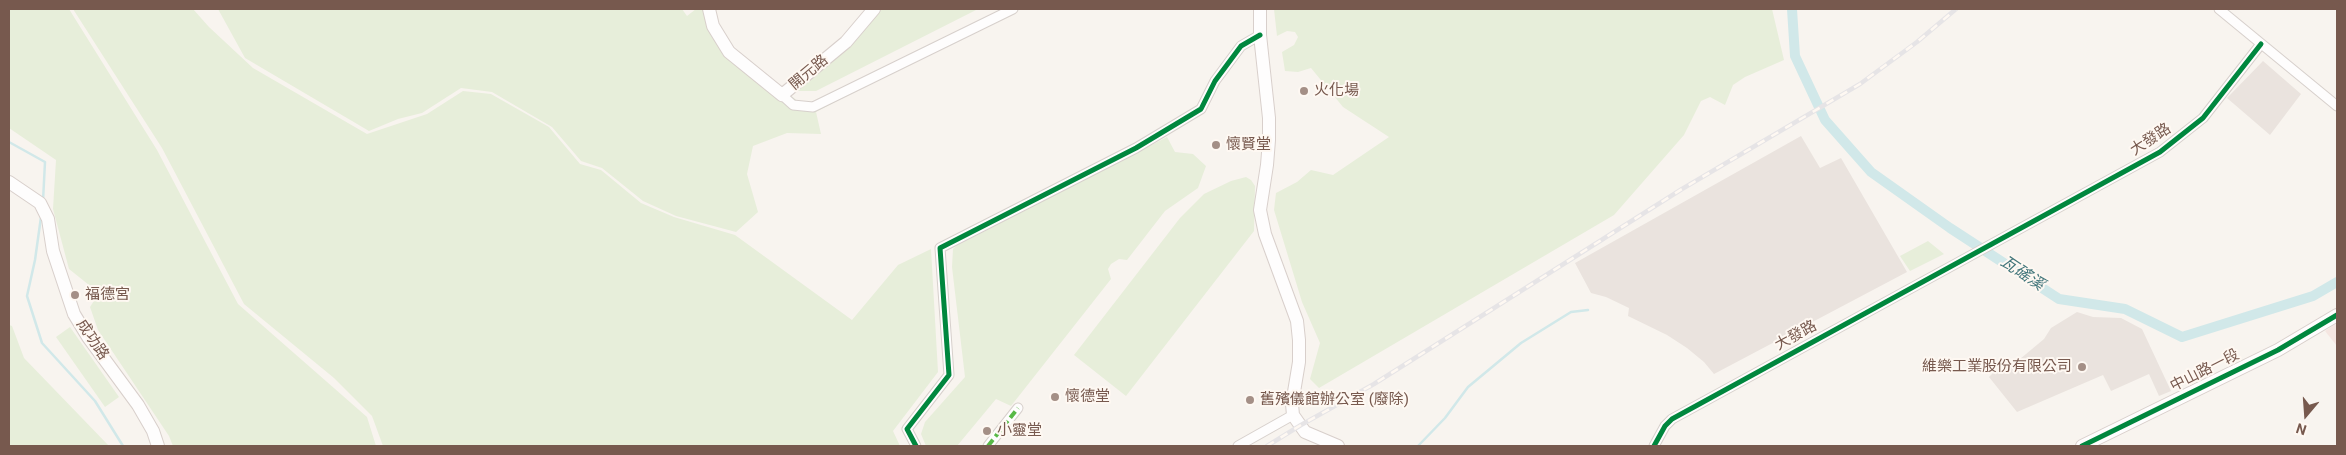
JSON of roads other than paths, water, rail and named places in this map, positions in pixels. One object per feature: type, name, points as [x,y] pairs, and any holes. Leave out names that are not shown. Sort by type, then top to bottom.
[{"type":"street","name":"開元路","points":[[709,9],[713,26],[729,52],[782,95],[846,42],[874,9]]},
{"type":"street","points":[[782,95],[793,105],[813,107],[1013,9]]},
{"type":"street","points":[[1260,9],[1260,35],[1269,118],[1267,165],[1260,210],[1265,234],[1297,321],[1299,347],[1292,404],[1293,415],[1305,432],[1338,446]]},
{"type":"street","points":[[2219,9],[2337,106]]},
{"type":"street","points":[[916,446],[907,429],[949,375],[940,248],[1136,148],[1201,109],[1215,81],[1241,46],[1260,35]]},
{"type":"street","name":"大發路","points":[[1654,446],[1665,426],[1672,419],[2160,152],[2203,118],[2261,44]]},
{"type":"street","name":"成功路","points":[[9,182],[42,208],[48,219],[53,251],[74,314],[88,337],[138,405],[153,431],[158,446]]},
{"type":"street","name":"中山路一段","points":[[2082,446],[2278,350],[2337,315]]},
{"type":"street","points":[[988,446],[1018,408]]},
{"type":"street","points":[[1238,446],[1293,415]]},
{"type":"waterway","name":"瓦磘溪","points":[[1792,9],[1795,56],[1825,120],[1871,172],[1950,228],[2059,299],[2125,309],[2182,337],[2313,296],[2337,282]]},
{"type":"waterway","points":[[9,142],[45,162],[43,201]]},
{"type":"waterway","points":[[41,217],[35,260],[27,296],[42,343],[95,401],[123,446]]},
{"type":"waterway","points":[[1418,446],[1445,418],[1468,387],[1521,343],[1571,312],[1588,310]]},
{"type":"railway","points":[[1267,446],[1374,384],[1682,189],[1860,84],[1917,42],[1956,9]]},
{"type":"place","name":"火化場","points":[[1304,91]]},
{"type":"place","name":"懷賢堂","points":[[1216,145]]},
{"type":"place","name":"福德宮","points":[[75,295]]},
{"type":"place","name":"維樂工業股份有限公司","points":[[2082,367]]},
{"type":"place","name":"懷德堂","points":[[1055,397]]},
{"type":"place","name":"舊殯儀館辦公室 (廢除)","points":[[1250,400]]},
{"type":"place","name":"小靈堂","points":[[987,431]]}]
